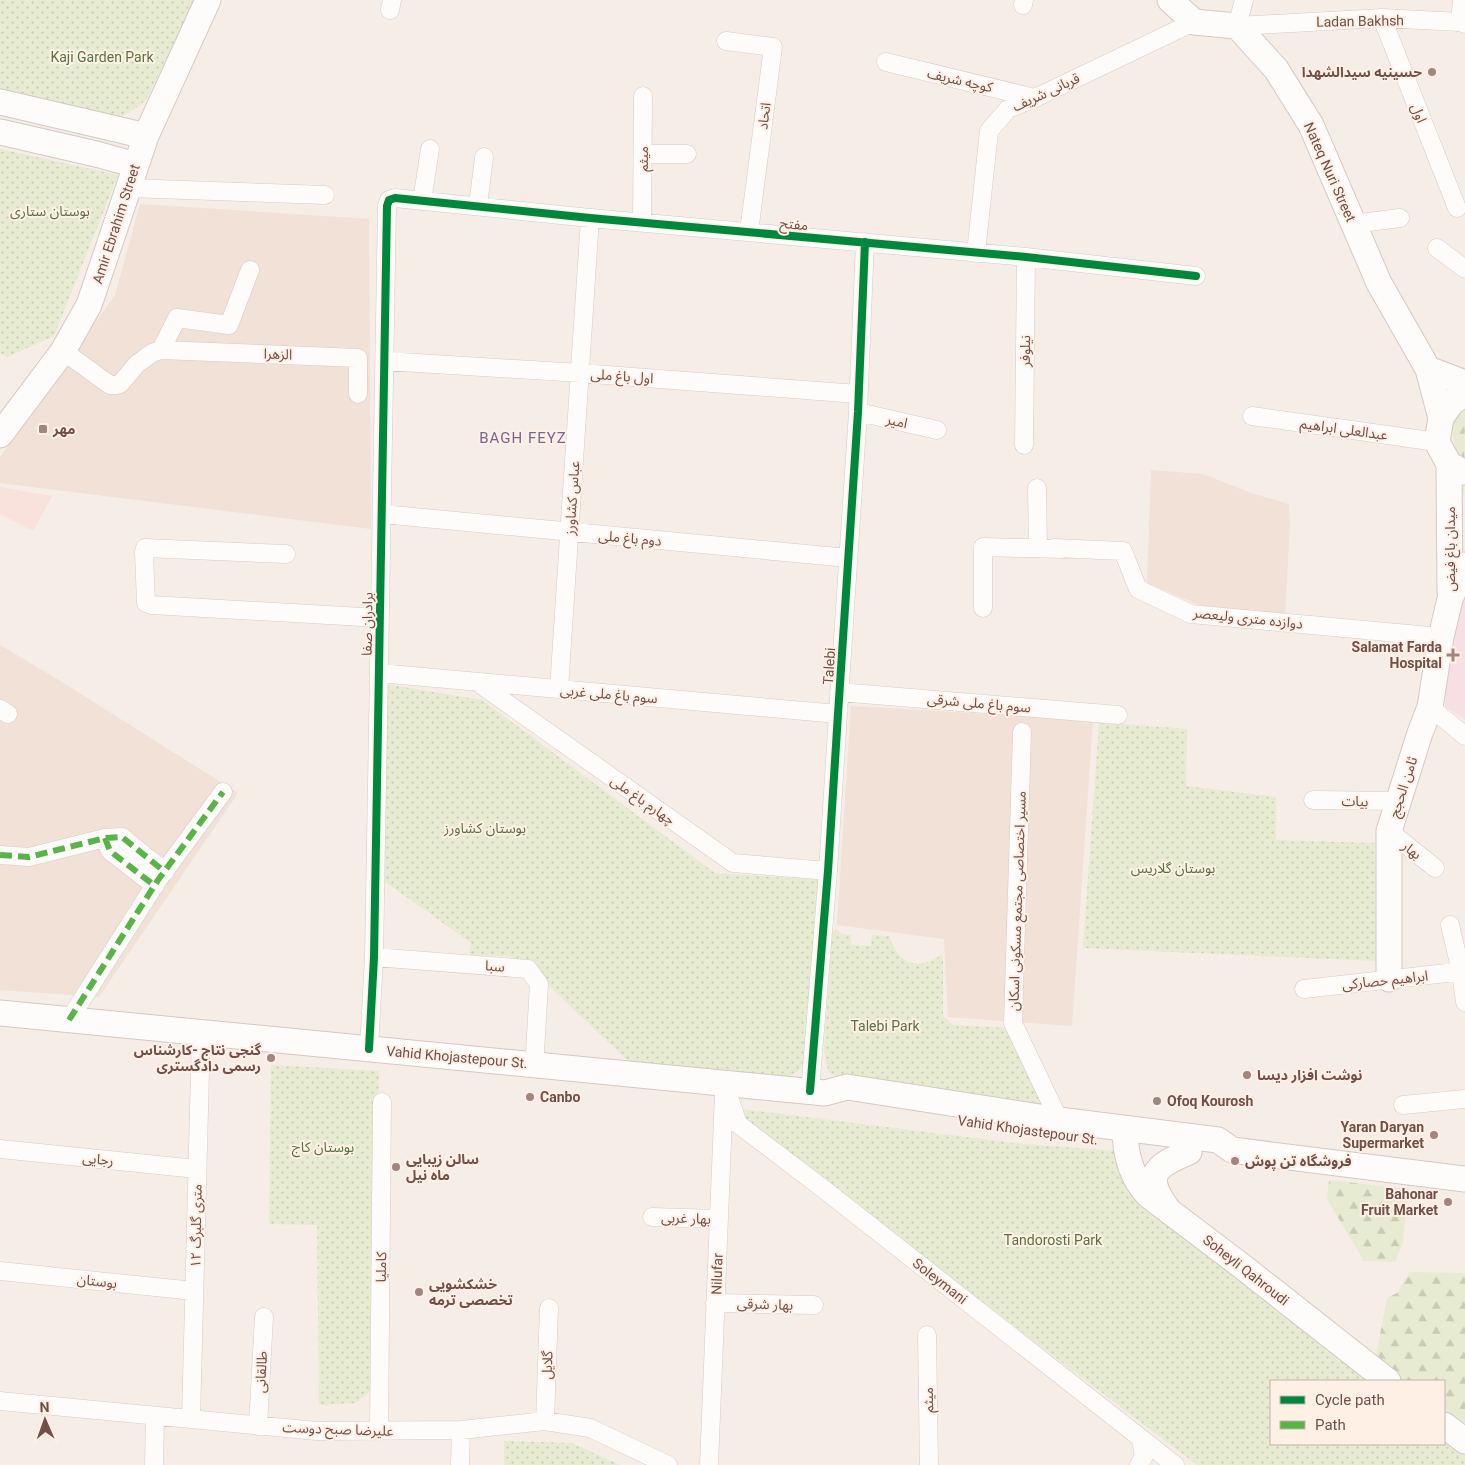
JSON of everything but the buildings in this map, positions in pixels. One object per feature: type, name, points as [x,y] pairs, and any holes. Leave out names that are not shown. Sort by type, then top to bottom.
[{"type":"main road","name":"Amir Ebrahim Street","points":[[0,435],[63,351],[89,306],[146,136],[208,0]]},
{"type":"main road","points":[[1170,0],[1194,22],[1237,26]]},
{"type":"main road","name":"Nateq Nuri Street","points":[[1237,26],[1276,69],[1311,125],[1379,283],[1428,369]]},
{"type":"main road","points":[[0,102],[146,136]]},
{"type":"main road","points":[[96,154],[105,149],[110,142],[110,134],[105,126]]},
{"type":"main road","points":[[0,132],[96,154],[132,176]]},
{"type":"main road","points":[[1428,369],[1465,383]]},
{"type":"main road","points":[[1428,369],[1440,418],[1437,442],[1457,468]]},
{"type":"main road","points":[[1440,418],[1452,402],[1465,394]]},
{"type":"main road","name":"میدان باغ فیض","points":[[1450,598],[1457,468]]},
{"type":"main road","name":"میدان باغ فیض","points":[[1450,598],[1465,565]]},
{"type":"main road","name":"ثامن الحجج","points":[[1389,979],[1389,831],[1430,707],[1441,638],[1450,598]]},
{"type":"main road","name":"Vahid Khojastepour St.","points":[[0,1013],[818,1092],[847,1088],[1059,1120],[1189,1152],[1216,1155],[1232,1150],[1465,1179]]},
{"type":"main road","name":"Vahid Khojastepour St.","points":[[818,1092],[842,1104],[1125,1136],[1218,1140],[1232,1150]]},
{"type":"main road","name":"Soheyli Qahroudi","points":[[1125,1136],[1134,1178],[1148,1195],[1387,1380]]},
{"type":"main road","points":[[1168,1210],[1155,1188],[1154,1180],[1156,1173],[1167,1162],[1189,1152]]},
{"type":"main road","points":[[1445,1426],[1465,1441]]},
{"type":"street","points":[[1237,26],[1244,0]]},
{"type":"street","name":"Ladan Bakhsh","points":[[1237,26],[1382,18],[1462,23],[1462,0]]},
{"type":"street","name":"اول","points":[[1382,18],[1457,208]]},
{"type":"street","name":"قربانی شریف","points":[[976,252],[989,131],[1008,109],[1194,22]]},
{"type":"street","name":"اتحاد","points":[[726,41],[773,47],[750,232]]},
{"type":"street","name":"کوچه شریف","points":[[886,62],[1035,98]]},
{"type":"street","name":"میثم","points":[[642,222],[643,96]]},
{"type":"street","points":[[422,201],[430,149]]},
{"type":"street","points":[[643,154],[687,154]]},
{"type":"street","points":[[478,206],[484,157]]},
{"type":"street","points":[[132,176],[325,195]]},
{"type":"street","name":"مفتح","points":[[389,200],[395,198],[590,218],[976,252],[1196,276]]},
{"type":"street","name":"برادران صفا","points":[[370,1049],[374,957],[387,206],[389,200]]},
{"type":"street","name":"عباس کشاورز","points":[[559,689],[590,218]]},
{"type":"street","points":[[1353,224],[1400,218]]},
{"type":"street","name":"Talebi","points":[[818,1092],[828,871],[858,412],[865,242]]},
{"type":"street","points":[[1437,248],[1465,269]]},
{"type":"street","name":"نیلوفر","points":[[1024,445],[1026,257]]},
{"type":"street","points":[[63,351],[110,385],[120,384],[145,357],[161,350],[177,318],[229,324],[250,270]]},
{"type":"street","name":"الزهرا","points":[[161,350],[358,358],[358,394]]},
{"type":"street","name":"اول باغ ملی","points":[[385,361],[580,373],[858,394]]},
{"type":"street","name":"امیر","points":[[858,412],[937,430]]},
{"type":"street","name":"عبدالعلی ابراهیم","points":[[1252,416],[1437,442]]},
{"type":"street","points":[[983,608],[983,547],[1052,548],[1037,488]]},
{"type":"street","name":"دوم باغ ملی","points":[[382,514],[848,558]]},
{"type":"street","points":[[286,554],[145,548],[146,603],[151,605],[380,618]]},
{"type":"street","name":"دوازده متری ولیعصر","points":[[1052,548],[1123,551],[1138,589],[1191,614],[1441,638]]},
{"type":"street","name":"سوم باغ ملی غربی","points":[[379,673],[838,714]]},
{"type":"street","name":"چهارم باغ ملی","points":[[476,682],[733,864],[828,871]]},
{"type":"street","name":"سوم باغ ملی شرقی","points":[[839,692],[1118,715]]},
{"type":"street","points":[[1430,707],[1465,736]]},
{"type":"street","name":"مسیر اختصاصی مجتمع مسکونی اسکان","points":[[1022,732],[1013,1022],[1059,1120]]},
{"type":"street","points":[[69,1020],[155,886],[223,792]]},
{"type":"street","name":"بیات","points":[[1313,800],[1398,801]]},
{"type":"street","name":"بهار","points":[[1389,831],[1435,868]]},
{"type":"street","points":[[0,855],[29,856],[105,838],[122,837],[165,872]]},
{"type":"street","points":[[105,838],[110,850],[155,886]]},
{"type":"street","points":[[1450,925],[1463,972],[1465,1002]]},
{"type":"street","name":"سبا","points":[[374,957],[528,969],[539,984],[535,1052]]},
{"type":"street","name":"ابراهیم حصارکی","points":[[1304,989],[1463,972]]},
{"type":"street","name":"۱۲ متری گلبرگ","points":[[191,1419],[201,1032]]},
{"type":"street","name":"Nilufar","points":[[709,1465],[724,1083]]},
{"type":"street","name":"Soleymani","points":[[724,1083],[738,1124],[1175,1465]]},
{"type":"street","points":[[1403,1105],[1465,1099]]},
{"type":"street","name":"کاملیا","points":[[379,1431],[382,1102]]},
{"type":"street","name":"رجایی","points":[[0,1149],[197,1169]]},
{"type":"street","name":"بهار غربی","points":[[652,1217],[719,1219]]},
{"type":"street","name":"بوستان","points":[[0,1271],[194,1291]]},
{"type":"street","name":"بهار شرقی","points":[[715,1303],[814,1305]]},
{"type":"street","name":"گلایل","points":[[545,1422],[549,1308]]},
{"type":"street","name":"طالقانی","points":[[258,1426],[264,1317]]},
{"type":"street","name":"میثم","points":[[927,1335],[929,1465]]},
{"type":"street","name":"علیرضا صبح دوست","points":[[0,1401],[317,1431],[461,1430],[545,1422],[590,1428],[668,1465]]},
{"type":"street","points":[[154,1465],[156,1416]]},
{"type":"street","points":[[460,1465],[461,1430]]},
{"type":"street","points":[[1139,1465],[1144,1456],[1141,1440]]},
{"type":"shaded area","points":[[140,204],[369,219],[371,529],[0,483],[0,457],[115,295]]},
{"type":"shaded area","points":[[1151,470],[1203,474],[1251,493],[1289,504],[1290,523],[1285,617],[1199,605],[1147,583]]},
{"type":"shaded area","points":[[0,487],[52,496],[33,531],[0,514]]},
{"type":"shaded area","name":"Salamat Farda Hospital","points":[[1465,588],[1465,720],[1446,707],[1439,675]]},
{"type":"shaded area","points":[[0,645],[238,793],[99,997],[0,990]]},
{"type":"shaded area","points":[[851,706],[1093,720],[1072,1026],[948,1017],[944,939],[837,925]]},
{"type":"green space","name":"Kaji Garden Park","points":[[0,0],[196,0],[146,100],[135,109],[118,118],[0,93]]},
{"type":"green space","name":"بوستان ستاری","points":[[0,149],[118,175],[54,336],[7,357],[0,353]]},
{"type":"green space","points":[[1446,395],[1465,400],[1464,497]]},
{"type":"green space","name":"بوستان کشاورز","points":[[385,684],[482,700],[715,873],[820,880],[803,1066],[797,1072],[787,1077],[696,1069],[627,1060],[547,984],[536,963],[506,956],[470,955],[471,943],[381,879]]},
{"type":"green space","name":"بوستان گلاریس","points":[[1099,722],[1187,729],[1186,786],[1276,797],[1276,840],[1375,843],[1376,961],[1083,948]]},
{"type":"green space","name":"Talebi Park","points":[[835,928],[842,934],[851,935],[851,945],[871,946],[872,935],[889,936],[898,954],[910,963],[925,963],[943,954],[943,1016],[953,1025],[1010,1028],[1043,1109],[846,1082],[828,1071],[824,1050],[832,937]]},
{"type":"green space","name":"بوستان کاج","points":[[271,1065],[379,1071],[370,1391],[356,1403],[319,1405],[317,1225],[269,1224]]},
{"type":"green space","name":"Tandorosti Park","points":[[742,1109],[1014,1143],[1117,1151],[1375,1380],[1270,1380],[1270,1445],[1445,1445],[1445,1435],[1465,1450],[1465,1465],[1197,1465],[752,1127],[743,1116]]},
{"type":"green space","points":[[1329,1180],[1408,1189],[1403,1243],[1395,1262],[1364,1261],[1327,1199]]},
{"type":"green space","points":[[1410,1272],[1465,1273],[1465,1432],[1445,1416],[1445,1380],[1399,1380],[1375,1362],[1387,1298],[1397,1293]]},
{"type":"green space","points":[[504,1441],[572,1443],[620,1465],[504,1465]]},
{"type":"marked path","points":[[69,1020],[158,880],[223,792]]},
{"type":"marked path","points":[[0,855],[29,857],[105,838],[122,837],[165,872]]},
{"type":"marked path","points":[[105,838],[110,851],[155,886]]},
{"type":"cycle path","points":[[369,1049],[374,957],[387,206],[389,200],[395,198],[590,218],[1026,257],[1196,276]]},
{"type":"cycle path","points":[[810,1091],[828,871],[858,412],[865,242]]},
{"type":"place","name":"حسینیه سیدالشهدا","points":[[1432,72]]},
{"type":"place","name":"مهر","points":[[43,429]]},
{"type":"place","name":"Salamat Farda Hospital","points":[[1453,655]]},
{"type":"place","name":"گنجی نتاج -کارشناس رسمی دادگستری","points":[[271,1058]]},
{"type":"place","name":"نوشت افزار دیسا","points":[[1247,1075]]},
{"type":"place","name":"Canbo","points":[[530,1097]]},
{"type":"place","name":"Ofoq Kourosh","points":[[1157,1101]]},
{"type":"place","name":"Yaran Daryan Supermarket","points":[[1434,1135]]},
{"type":"place","name":"فروشگاه تن پوش","points":[[1235,1161]]},
{"type":"place","name":"سالن زیبایی ماه نیل","points":[[396,1167]]},
{"type":"place","name":"Bahonar Fruit Market","points":[[1448,1202]]},
{"type":"place","name":"خشکشویی تخصصی ترمه","points":[[419,1292]]},
{"type":"district","name":"BAGH FEYZ","points":[[523,438]]}]
